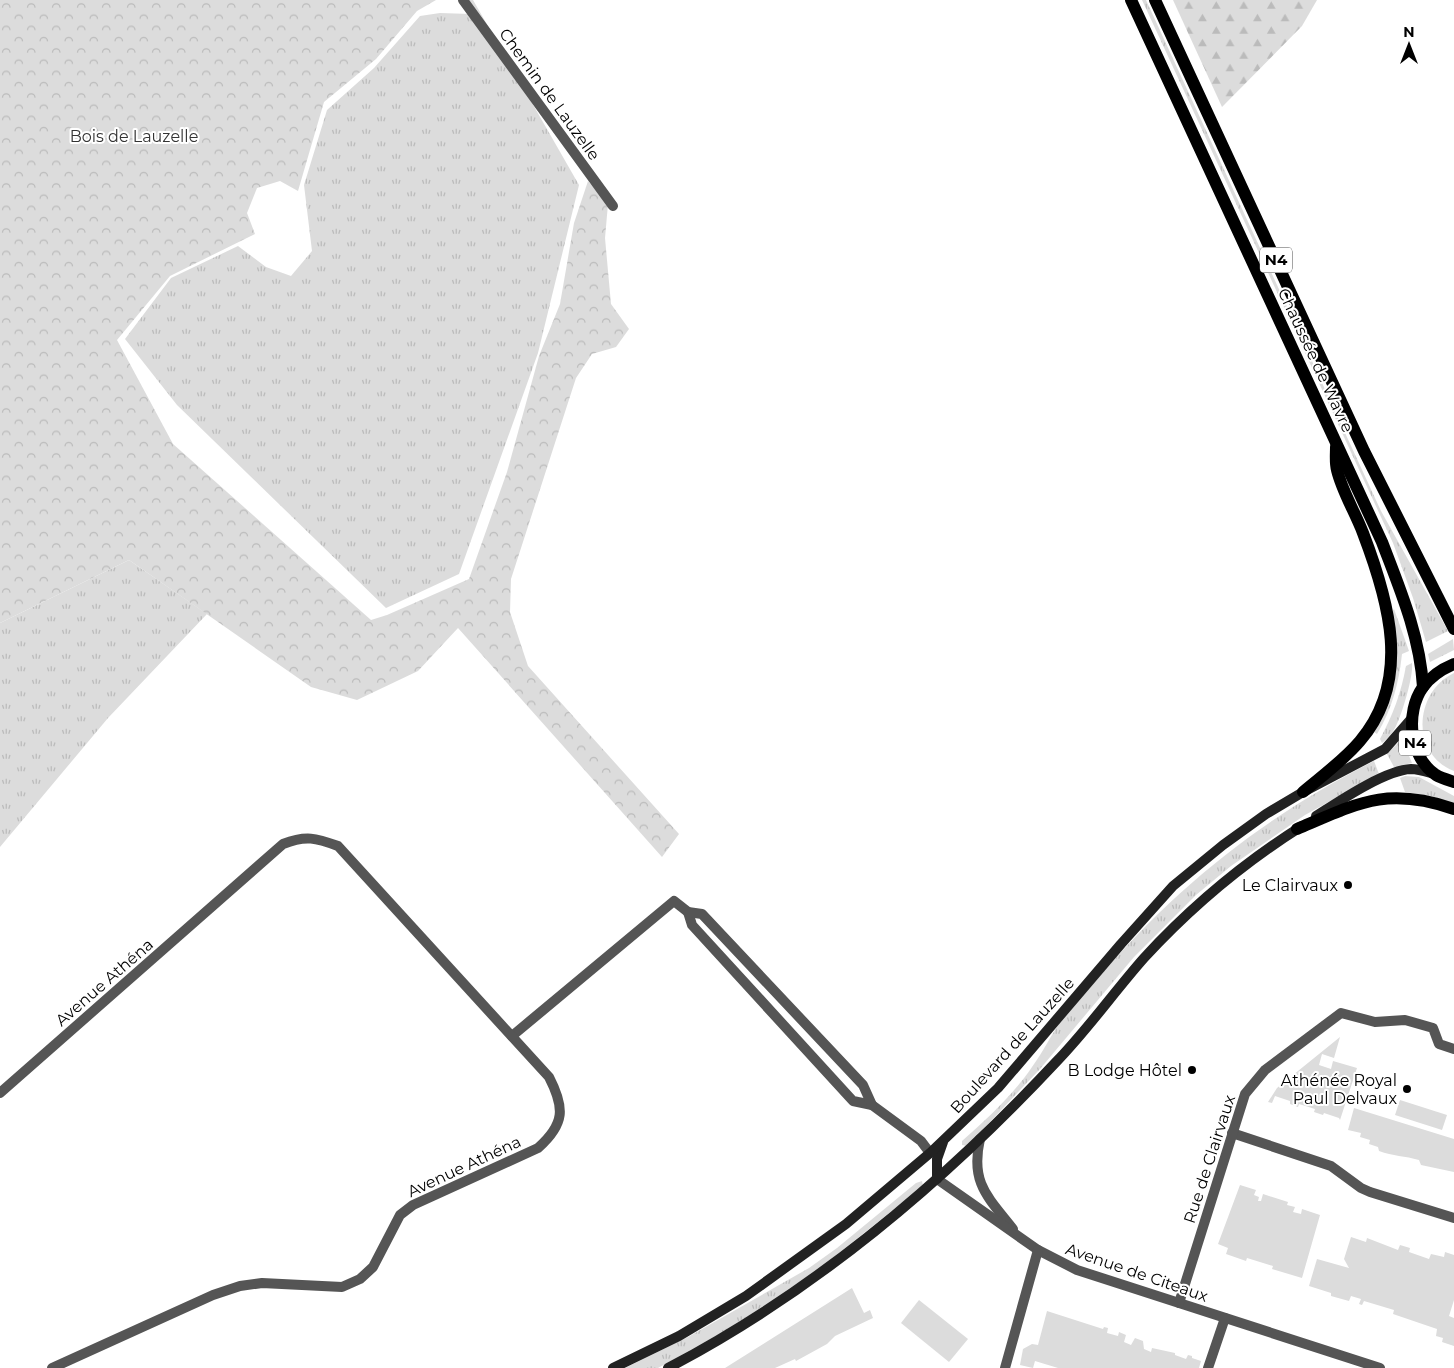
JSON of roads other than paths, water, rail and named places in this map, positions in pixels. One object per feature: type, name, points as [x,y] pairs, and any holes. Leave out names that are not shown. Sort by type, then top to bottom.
[{"type":"main road","name":"Chaussée de Wavre","points":[[1130,0],[1336,442],[1395,575],[1419,653],[1423,687]]},
{"type":"main road","name":"Chaussée de Wavre","points":[[1155,0],[1364,451],[1454,629]]},
{"type":"main road","points":[[1303,792],[1346,755],[1367,732],[1381,709],[1388,690],[1392,662],[1392,636],[1388,613],[1367,541],[1336,469],[1336,442]]},
{"type":"main road","name":"Chaussée de Wavre","points":[[1454,664],[1440,670],[1423,687],[1415,702],[1412,718],[1412,734],[1416,749],[1424,763],[1436,775],[1454,782]]},
{"type":"main road","name":"Boulevard de Lauzelle","points":[[613,1368],[679,1336],[746,1296],[846,1224],[930,1153],[998,1088],[1114,951],[1173,886],[1223,845],[1266,814],[1303,792],[1385,749],[1412,718]]},
{"type":"main road","points":[[668,1368],[729,1334],[797,1290],[937,1179],[980,1139],[1058,1060],[1126,979],[1166,935],[1239,871],[1297,829],[1342,800],[1392,774],[1416,769],[1436,775]]},
{"type":"main road","points":[[1297,829],[1361,803],[1383,798],[1401,797],[1435,802],[1454,809]]},
{"type":"main road","points":[[937,1179],[937,1160],[943,1141]]},
{"type":"street","name":"Chemin de Lauzelle","points":[[463,0],[613,206]]},
{"type":"street","name":"Avenue Athéna","points":[[0,1093],[283,844],[299,838],[316,838],[338,846],[549,1077],[560,1098],[560,1116],[553,1136],[538,1148],[413,1205],[400,1215],[373,1267],[360,1279],[342,1287],[262,1283],[240,1286],[212,1295],[52,1368]]},
{"type":"street","points":[[512,1036],[674,901],[688,912],[702,914],[863,1085],[872,1105]]},
{"type":"street","points":[[688,912],[692,926],[853,1101],[872,1105],[921,1141],[930,1153]]},
{"type":"street","name":"Rue de Clairvaux","points":[[1180,1303],[1245,1094],[1265,1070],[1341,1013],[1375,1022],[1405,1020],[1433,1028],[1439,1044],[1454,1049]]},
{"type":"street","points":[[1232,1134],[1331,1166],[1361,1188],[1370,1192],[1454,1218]]},
{"type":"street","name":"Avenue de Citeaux","points":[[980,1139],[977,1176],[990,1199],[1017,1234]]},
{"type":"street","name":"Avenue de Citeaux","points":[[937,1179],[1038,1250],[1076,1270],[1380,1368]]},
{"type":"street","points":[[1005,1368],[1038,1250]]},
{"type":"street","name":"Avenue de Citeaux","points":[[1208,1368],[1225,1318]]},
{"type":"place","name":"Le Clairvaux","points":[[1348,885]]},
{"type":"place","name":"B Lodge Hôtel","points":[[1192,1070]]},
{"type":"place","name":"Athénée Royal Paul Delvaux","points":[[1407,1089]]},
{"type":"park label","name":"Bois de Lauzelle","points":[[134,136]]}]
